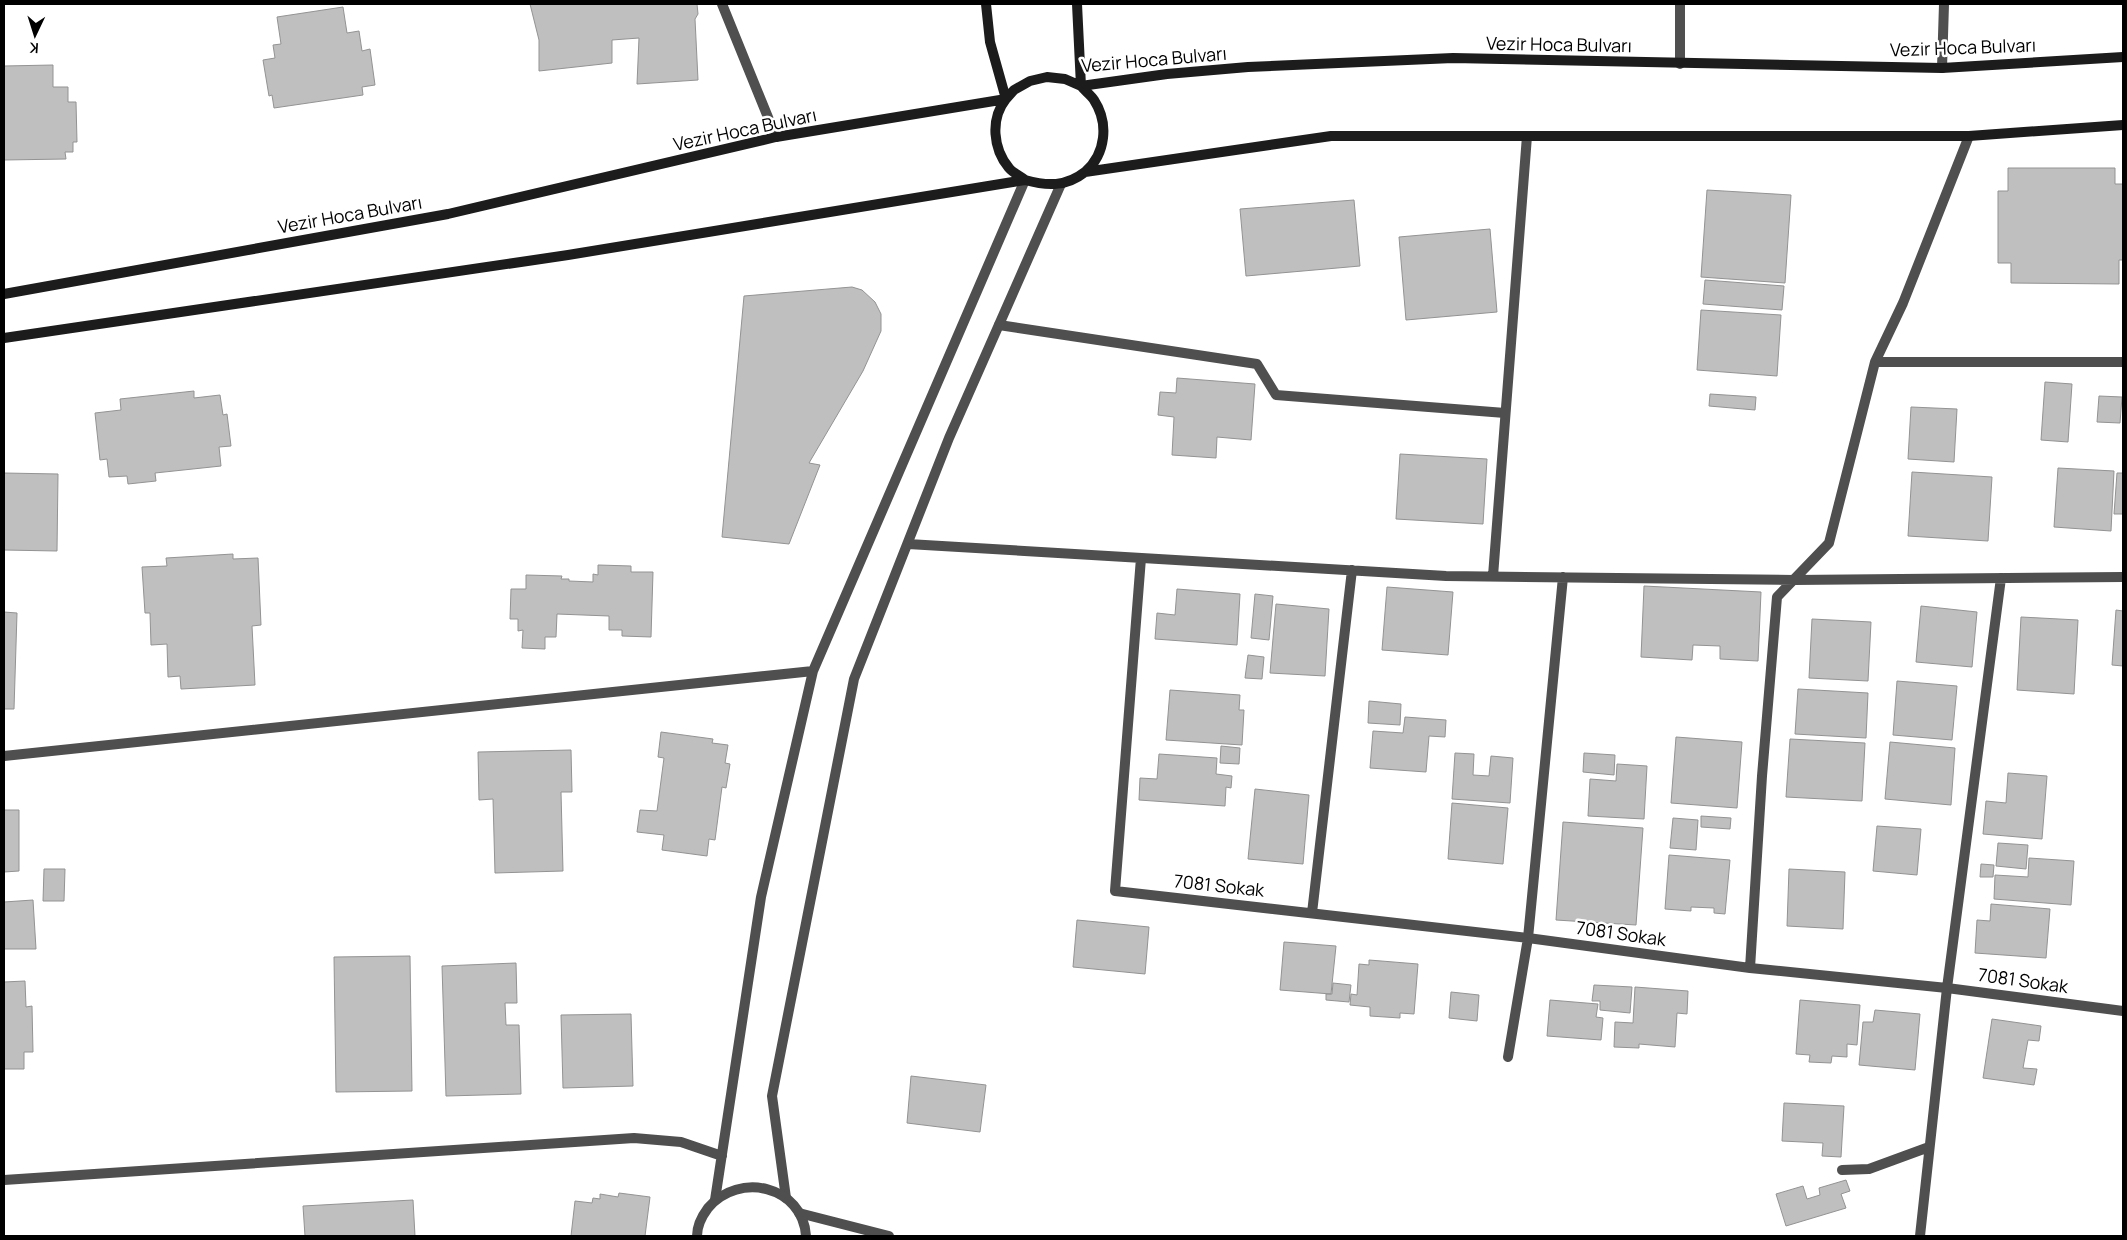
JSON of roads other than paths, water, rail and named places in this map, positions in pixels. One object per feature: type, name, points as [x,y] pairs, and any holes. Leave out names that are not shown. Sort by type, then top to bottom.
[{"type":"main road","points":[[986,4],[990,42],[1006,99],[996,120],[995,137],[1000,154],[1010,169],[1025,180],[1042,185],[1060,184],[1078,178],[1091,166],[1100,151],[1104,133],[1102,115],[1094,99],[1081,86],[1077,4]]},
{"type":"main road","name":"Vezir Hoca Bulvarı","points":[[4,294],[448,214],[776,137],[1006,99],[1014,90],[1030,80],[1047,77],[1065,78],[1081,86],[1167,74],[1248,67],[1453,58],[1942,68],[2123,57]]},
{"type":"main road","points":[[1085,172],[1331,136],[1969,136],[2123,125]]},
{"type":"main road","points":[[4,338],[568,254],[1025,180]]},
{"type":"street","points":[[722,4],[776,137]]},
{"type":"street","points":[[1680,4],[1680,64]]},
{"type":"street","points":[[1942,68],[1944,4]]},
{"type":"street","points":[[1493,576],[1527,136]]},
{"type":"street","points":[[1750,968],[1762,776],[1777,597],[1829,543],[1875,362],[1903,303],[1969,136]]},
{"type":"street","points":[[715,1200],[761,897],[813,671],[1025,180]]},
{"type":"street","points":[[786,1198],[772,1096],[854,679],[949,438],[1060,184]]},
{"type":"street","points":[[999,325],[1257,364],[1276,395],[1505,413]]},
{"type":"street","points":[[1875,362],[2123,362]]},
{"type":"street","points":[[908,544],[1446,576],[1794,580],[2123,577]]},
{"type":"street","name":"7081 Sokak","points":[[1141,558],[1115,892],[1312,912],[1528,938],[1750,968],[1947,988],[2123,1011]]},
{"type":"street","points":[[1312,912],[1352,570]]},
{"type":"street","points":[[1508,1057],[1528,938],[1563,577]]},
{"type":"street","points":[[1920,1236],[1947,988],[2001,578]]},
{"type":"street","points":[[4,756],[813,671]]},
{"type":"street","points":[[4,1180],[634,1138],[681,1142],[722,1156]]},
{"type":"street","points":[[1842,1170],[1869,1169],[1929,1147]]},
{"type":"street","points":[[697,1236],[703,1215],[715,1200],[731,1190],[750,1186],[769,1189],[786,1198],[799,1213],[806,1236]]},
{"type":"street","points":[[799,1213],[889,1236]]}]
